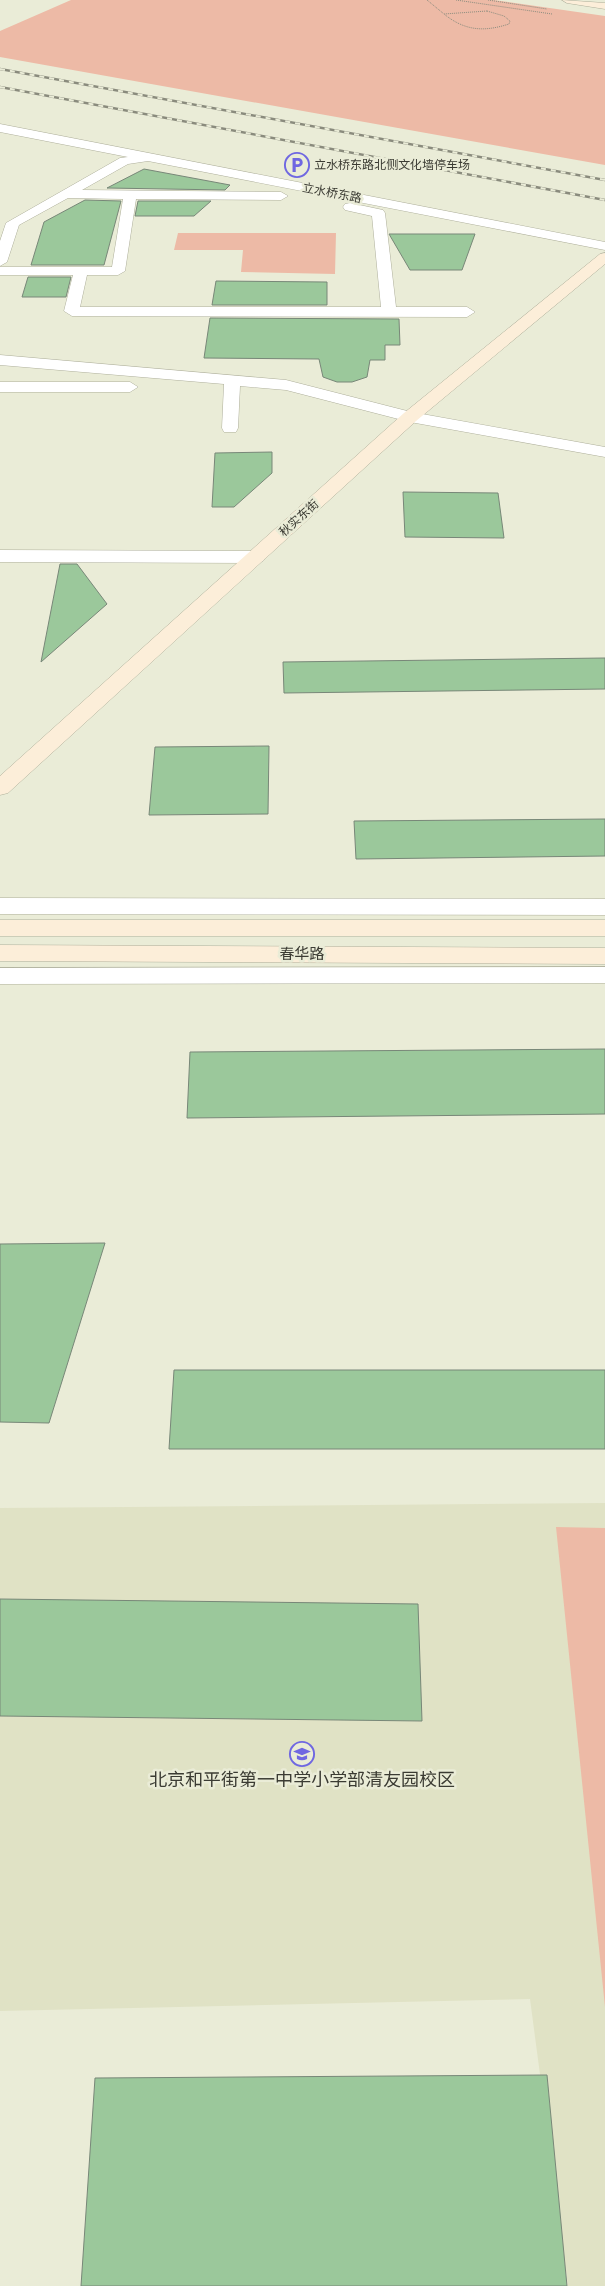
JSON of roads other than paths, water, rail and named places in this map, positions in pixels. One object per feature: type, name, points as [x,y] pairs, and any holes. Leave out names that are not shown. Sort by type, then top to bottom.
[{"type":"street","points":[[567,0],[605,6]]},
{"type":"street","name":"立水桥东路","points":[[0,128],[605,246]]},
{"type":"street","points":[[0,262],[4,237],[13,223],[125,161],[146,157]]},
{"type":"street","points":[[65,194],[293,196],[378,213],[388,312]]},
{"type":"street","points":[[0,271],[118,271],[130,195]]},
{"type":"street","name":"秋实东街","points":[[0,788],[410,417],[605,257]]},
{"type":"street","points":[[81,271],[72,311],[466,312]]},
{"type":"street","points":[[0,360],[232,384]]},
{"type":"street","points":[[230,428],[232,384]]},
{"type":"street","points":[[0,387],[286,385],[410,417],[605,452]]},
{"type":"street","points":[[0,556],[256,557]]},
{"type":"street","points":[[0,906],[605,907]]},
{"type":"street","name":"春华路","points":[[0,928],[605,928]]},
{"type":"street","name":"春华路","points":[[0,953],[605,956]]},
{"type":"street","points":[[0,976],[605,975]]},
{"type":"railway","points":[[0,69],[605,180]]},
{"type":"railway","points":[[0,87],[605,200]]},
{"type":"place","name":"立水桥东路北侧文化墙停车场","points":[[297,165]]},
{"type":"place","name":"北京和平街第一中学小学部清友园校区","points":[[302,1754]]}]
